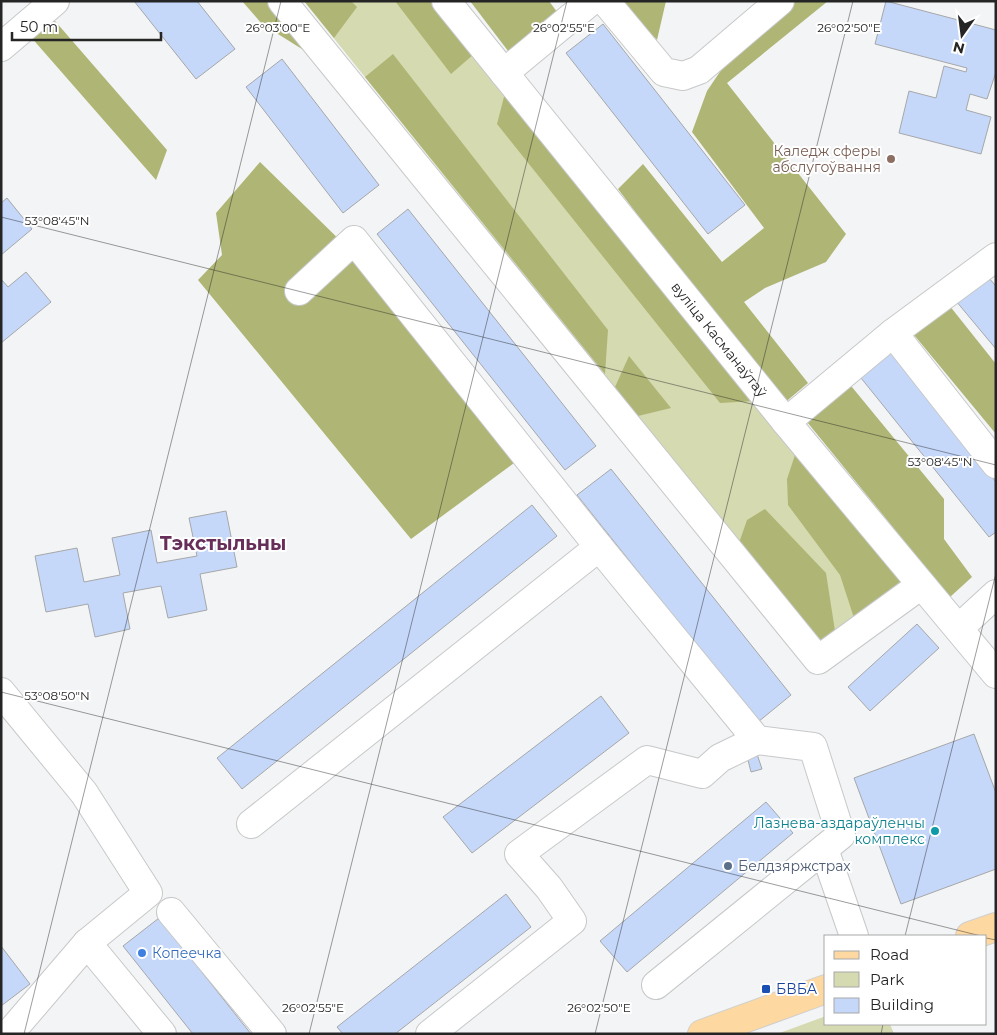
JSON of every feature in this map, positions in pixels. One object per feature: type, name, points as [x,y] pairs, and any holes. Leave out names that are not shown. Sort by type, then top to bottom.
[{"type":"main road","points":[[973,935],[996,927]]},
{"type":"main road","points":[[702,1034],[824,990]]},
{"type":"street","points":[[1,47],[55,1]]},
{"type":"street","points":[[282,1],[818,660],[921,585]]},
{"type":"street","name":"вуліца Касманаўтаў","points":[[446,1],[786,422],[996,674]]},
{"type":"street","points":[[504,73],[591,1]]},
{"type":"street","points":[[605,1],[664,72],[683,76],[699,70],[780,1]]},
{"type":"street","points":[[299,291],[354,240],[599,547],[757,740]]},
{"type":"street","points":[[786,422],[893,333],[995,258]]},
{"type":"street","points":[[893,333],[996,464]]},
{"type":"street","points":[[251,824],[599,547]]},
{"type":"street","points":[[959,628],[996,594]]},
{"type":"street","points":[[1,692],[84,793],[148,893],[87,943],[8,1034]]},
{"type":"street","points":[[430,1034],[572,921],[549,888],[519,854],[647,760],[702,774],[720,758],[757,740],[813,747],[841,835],[656,985]]},
{"type":"street","points":[[824,848],[854,935]]},
{"type":"street","points":[[172,912],[272,1034]]},
{"type":"street","points":[[87,943],[162,1034]]},
{"type":"green space","points":[[242,1],[271,1],[313,56],[262,24]]},
{"type":"green space","points":[[304,1],[431,1],[902,583],[819,644]]},
{"type":"green space","points":[[304,1],[351,1],[357,7],[334,38]]},
{"type":"green space","points":[[395,1],[431,1],[474,54],[451,74]]},
{"type":"green space","points":[[470,1],[549,1],[557,12],[512,56]]},
{"type":"green space","points":[[620,1],[666,1],[657,40]]},
{"type":"green space","points":[[788,1],[828,1],[727,83],[846,234],[826,262],[765,288],[744,302],[808,383],[782,405],[618,189],[643,164],[722,262],[764,228],[692,132],[707,91],[734,51]]},
{"type":"green space","points":[[55,21],[167,150],[156,180],[30,36]]},
{"type":"green space","points":[[393,54],[608,330],[605,374],[365,77]]},
{"type":"green space","points":[[505,93],[755,401],[720,403],[497,124]]},
{"type":"green space","points":[[260,162],[354,254],[514,463],[411,539],[198,280],[222,255],[216,213]]},
{"type":"green space","points":[[941,295],[996,364],[996,434],[905,324]]},
{"type":"green space","points":[[629,356],[671,408],[638,416],[615,387]]},
{"type":"green space","points":[[847,381],[944,499],[944,539],[972,577],[950,597],[803,417]]},
{"type":"green space","points":[[796,452],[902,583],[854,618],[840,575],[788,505],[787,479]]},
{"type":"green space","points":[[765,509],[826,573],[835,631],[819,644],[739,543],[747,520]]},
{"type":"green space","points":[[824,1017],[824,1025],[890,1025],[894,1034],[777,1034]]},
{"type":"building","points":[[134,1],[197,1],[235,49],[196,79]]},
{"type":"building","points":[[886,1],[996,30],[996,72],[987,99],[970,94],[966,110],[991,117],[981,154],[899,133],[909,91],[936,98],[944,66],[966,72],[967,68],[875,44]]},
{"type":"building","points":[[603,24],[745,205],[708,234],[566,53]]},
{"type":"building","points":[[282,59],[379,185],[343,213],[246,87]]},
{"type":"building","points":[[7,198],[32,229],[1,255],[1,203]]},
{"type":"building","points":[[408,209],[596,446],[565,470],[377,234]]},
{"type":"building","points":[[26,272],[51,302],[1,343],[1,279],[8,287]]},
{"type":"building","points":[[987,276],[996,286],[996,349],[956,301]]},
{"type":"building","points":[[883,343],[996,482],[996,532],[989,537],[853,368]]},
{"type":"building","points":[[611,469],[791,695],[758,722],[577,495]]},
{"type":"building","points":[[532,505],[557,536],[242,789],[217,758]]},
{"type":"building","points":[[226,511],[237,567],[200,574],[207,610],[168,618],[161,586],[123,593],[130,629],[95,637],[88,604],[46,612],[35,556],[77,548],[84,582],[120,575],[112,538],[151,530],[157,563],[197,556],[189,518]]},
{"type":"building","points":[[917,624],[939,648],[870,711],[848,687]]},
{"type":"building","points":[[601,696],[629,733],[472,853],[443,817]]},
{"type":"building","name":"Лазнева-аздараўленчы комплекс","points":[[974,734],[996,793],[996,869],[901,904],[854,778]]},
{"type":"building","points":[[757,754],[762,769],[751,772],[747,756]]},
{"type":"building","points":[[766,802],[793,833],[627,972],[600,941]]},
{"type":"building","points":[[506,894],[531,927],[395,1034],[343,1034],[337,1027]]},
{"type":"building","points":[[159,918],[251,1034],[193,1034],[123,946]]},
{"type":"building","points":[[1,946],[30,984],[1,1006]]},
{"type":"place","name":"Каледж сферы абслугоўвання","points":[[891,159]]},
{"type":"place","name":"Лазнева-аздараўленчы комплекс","points":[[935,831]]},
{"type":"place","name":"Белдзяржстрах","points":[[728,866]]},
{"type":"place","name":"Копеечка","points":[[142,953]]},
{"type":"place","name":"БВБА","points":[[766,989]]},
{"type":"district","name":"Тэкстыльны","points":[[223,543]]}]
